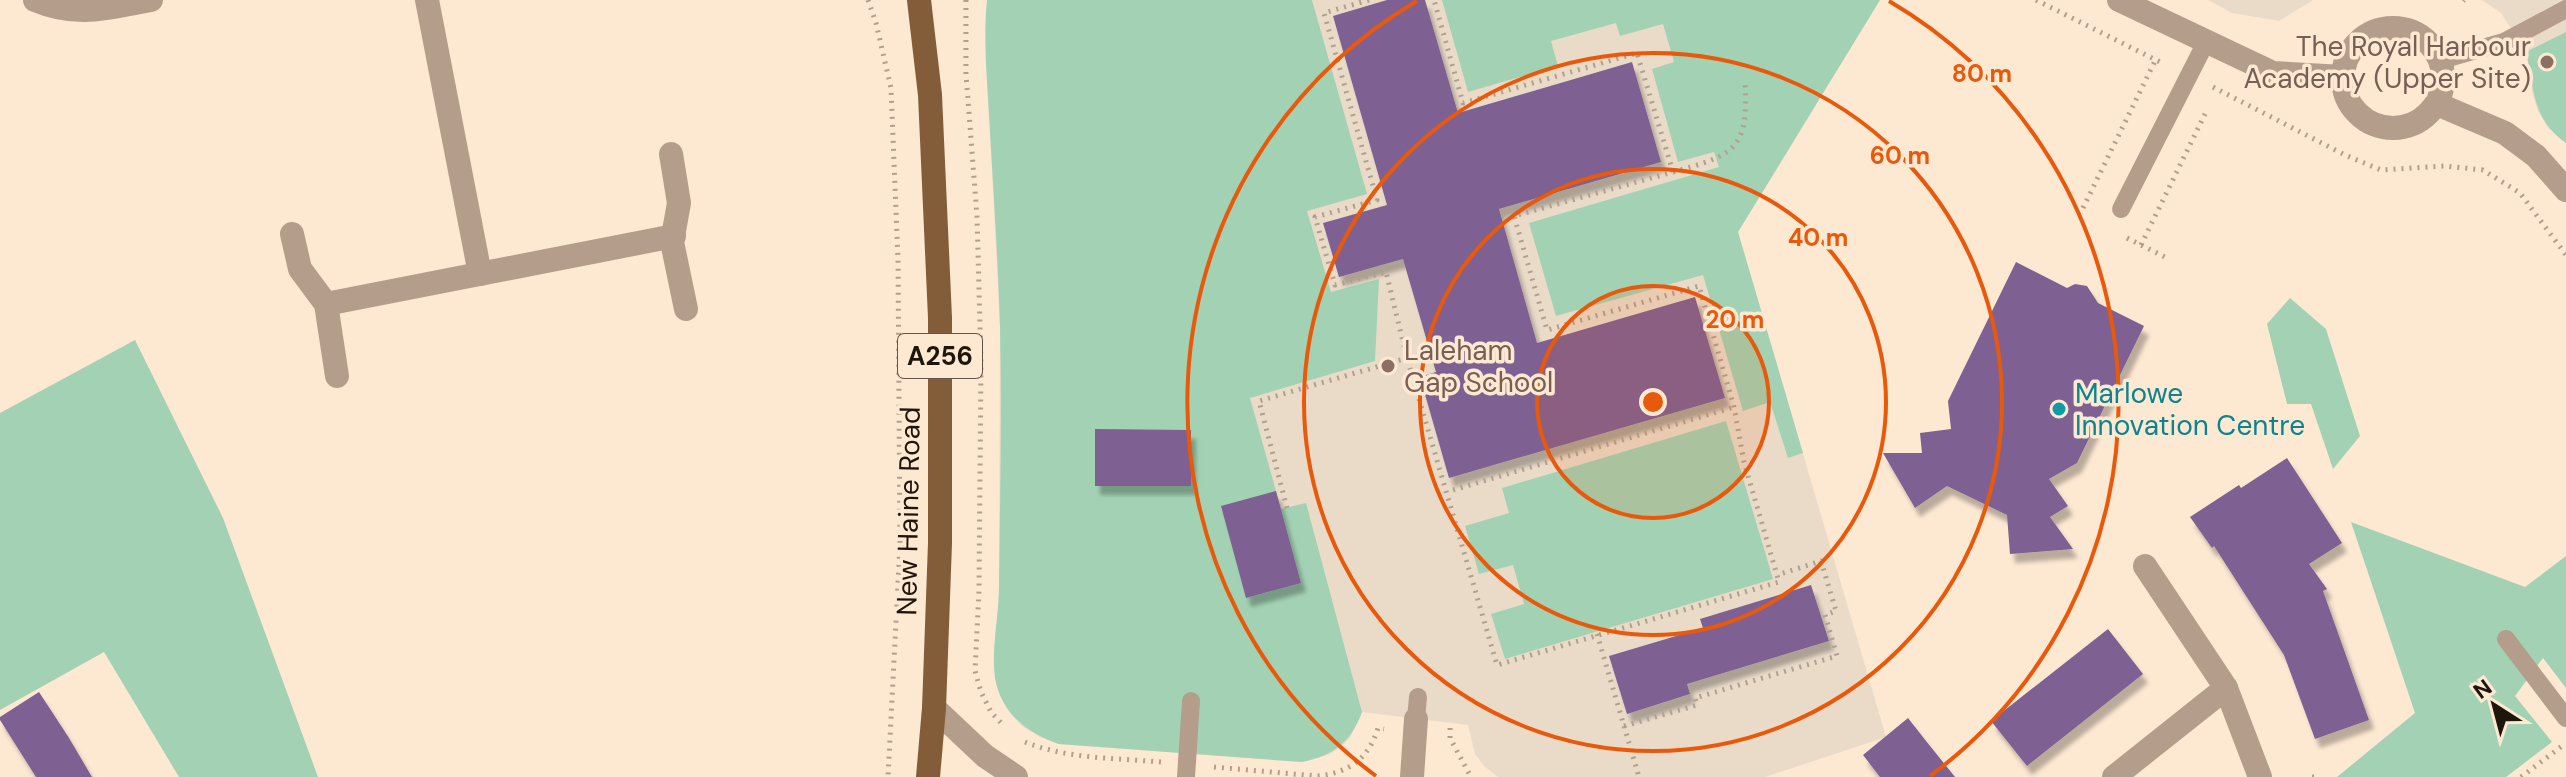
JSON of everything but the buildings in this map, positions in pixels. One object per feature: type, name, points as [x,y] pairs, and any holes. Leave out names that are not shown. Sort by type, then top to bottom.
[{"type":"main road","name":"New Haine Road","points":[[918,2],[930,95],[940,318],[940,543],[934,708],[928,777]]},
{"type":"street","points":[[35,0],[74,11],[93,11],[151,0]]},
{"type":"street","points":[[427,0],[480,274]]},
{"type":"street","points":[[2119,0],[2273,73],[2343,77]]},
{"type":"street","points":[[2385,29],[2402,29],[2418,35],[2441,60],[2444,75],[2437,104],[2412,125],[2396,129],[2364,120],[2345,93],[2343,77],[2347,60],[2356,45],[2369,35],[2385,29]]},
{"type":"street","points":[[2437,104],[2505,133],[2536,156],[2566,190]]},
{"type":"street","points":[[671,154],[679,203],[672,242],[686,309]]},
{"type":"street","points":[[292,234],[300,269],[326,304],[337,376]]},
{"type":"street","points":[[326,304],[674,236]]},
{"type":"street","points":[[2145,566],[2226,688],[2260,777]]},
{"type":"street","points":[[2114,777],[2226,688]]},
{"type":"street","points":[[934,708],[985,756],[1016,777]]},
{"type":"street","points":[[1412,777],[1417,708]]},
{"type":"lane","points":[[2441,60],[2504,42],[2566,9]]},
{"type":"lane","points":[[2121,209],[2206,42]]},
{"type":"lane","points":[[2506,639],[2566,718]]},
{"type":"lane","points":[[1186,771],[1191,701]]},
{"type":"path","points":[[868,0],[891,88],[898,260],[900,544],[888,777]]},
{"type":"path","points":[[966,0],[966,74],[977,216],[981,362],[979,590],[975,671],[991,712],[1006,728]]},
{"type":"path","points":[[1369,0],[1324,13],[1377,200],[1315,217],[1335,285],[1386,272],[1407,358],[1497,665],[1779,582],[1744,462],[1734,407],[1699,286],[1547,330],[1514,216],[1717,159],[1736,144],[1745,123],[1745,83]]},
{"type":"path","points":[[1434,0],[1463,103],[1637,53],[1673,172]]},
{"type":"path","points":[[2036,0],[2345,155],[2381,170],[2445,166],[2483,170],[2520,193],[2566,255]]},
{"type":"path","points":[[2083,208],[2155,61]]},
{"type":"path","points":[[2141,245],[2210,104]]},
{"type":"path","points":[[2126,238],[2169,259]]},
{"type":"path","points":[[1287,508],[1259,401],[1407,358]]},
{"type":"path","points":[[1453,490],[1734,407]]},
{"type":"path","points":[[1624,726],[1697,705],[1695,698],[1837,656],[1825,615],[1836,611],[1821,561],[1777,575]]},
{"type":"path","points":[[1597,634],[1639,777]]},
{"type":"path","points":[[1450,723],[1450,738],[1471,777]]},
{"type":"path","points":[[1015,735],[1043,749],[1186,771],[1317,776],[1345,771],[1357,763],[1374,741],[1378,728]]},
{"type":"path","points":[[2521,777],[2566,743]]},
{"type":"shaded area","name":"Laleham Gap School","points":[[987,0],[1880,0],[1738,232],[1886,737],[1765,777],[1498,777],[1475,754],[1468,725],[1362,712],[1350,738],[1340,748],[1328,755],[1302,762],[1059,744],[1023,727],[1010,713],[995,677],[999,591],[1000,327],[988,90]]},
{"type":"shaded area","name":"The Royal Harbour Academy (Upper Site)","points":[[2208,0],[2313,0],[2279,21],[2232,13]]},
{"type":"shaded area","name":"The Royal Harbour Academy (Upper Site)","points":[[2482,0],[2566,0],[2566,143],[2548,128],[2538,111],[2526,52],[2501,13]]},
{"type":"green space","points":[[987,0],[1312,0],[1367,194],[1307,211],[1331,292],[1379,279],[1375,361],[1250,398],[1281,509],[1306,503],[1362,712],[1358,723],[1340,746],[1323,756],[1302,762],[1059,744],[1026,728],[1003,702],[994,667],[999,587],[1001,359],[986,58]]},
{"type":"green space","points":[[1442,0],[1880,0],[1738,232],[1803,453],[1788,458],[1770,402],[1743,411],[1703,275],[1556,316],[1529,223],[1719,167],[1714,152],[1678,162],[1652,69],[1674,62],[1663,24],[1620,36],[1616,23],[1551,41],[1558,66],[1468,92]]},
{"type":"green space","points":[[2566,32],[2566,143],[2546,124],[2540,113],[2526,52]]},
{"type":"green space","points":[[2290,298],[2326,329],[2360,436],[2333,469],[2311,404],[2287,404],[2267,324]]},
{"type":"green space","points":[[135,340],[223,518],[318,777],[179,777],[104,652],[0,710],[0,413]]},
{"type":"green space","points":[[1726,421],[1773,579],[1505,659],[1491,614],[1524,604],[1513,565],[1479,574],[1465,526],[1509,513],[1502,488]]},
{"type":"green space","points":[[2351,522],[2525,587],[2566,556],[2566,688],[2543,658],[2515,696],[2552,742],[2506,777],[2337,777],[2415,713]]},
{"type":"place","name":"The Royal Harbour Academy (Upper Site)","points":[[2547,62]]},
{"type":"place","name":"Laleham Gap School","points":[[1388,366]]},
{"type":"place","name":"Marlowe Innovation Centre","points":[[2059,409]]}]
